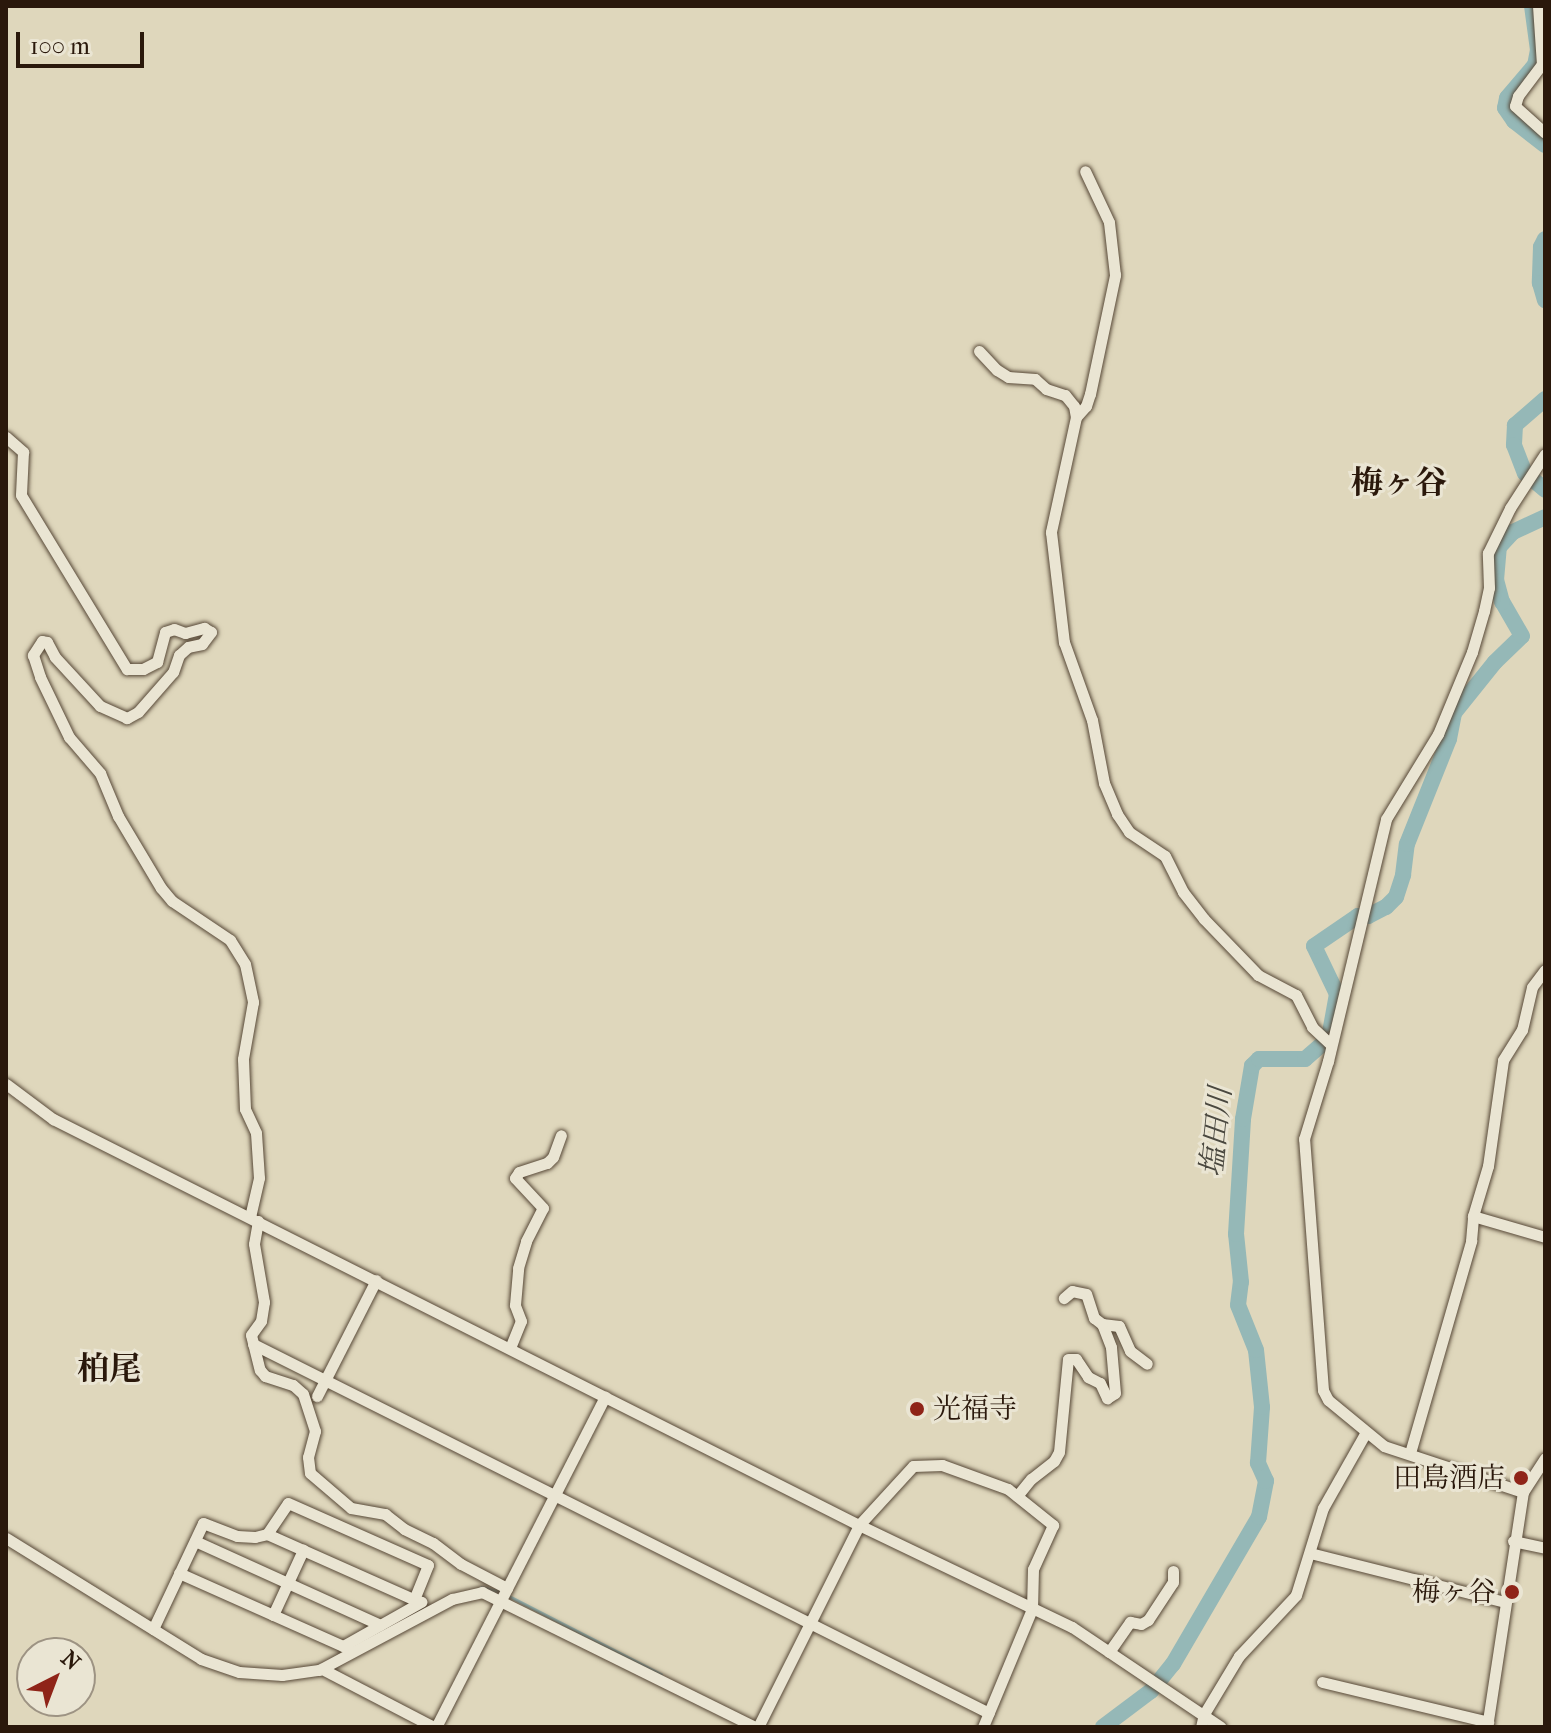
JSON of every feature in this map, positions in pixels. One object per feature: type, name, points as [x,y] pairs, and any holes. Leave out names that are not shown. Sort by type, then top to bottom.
[{"type":"street","points":[[1538,6],[1542,64],[1518,96],[1515,106],[1545,133]]},
{"type":"street","points":[[1076,417],[1086,406],[1090,394],[1115,275],[1109,222],[1085,171]]},
{"type":"street","points":[[979,351],[1008,377],[1035,379],[1046,389],[1065,395],[1074,406],[1076,417],[1051,532],[1064,642],[1097,734],[1104,783],[1117,814],[1129,832],[1165,856],[1183,892],[1204,919],[1258,975],[1296,995],[1312,1027],[1331,1045]]},
{"type":"street","points":[[6,437],[23,452],[21,495],[127,669],[143,669],[157,662],[165,632],[174,629],[185,633],[204,628],[211,632],[202,644],[188,647],[179,655],[173,672],[138,712],[127,718],[100,706],[55,657],[47,642],[42,641],[33,655],[40,677],[69,737],[100,773],[118,816],[161,888],[172,901],[230,940],[245,964],[253,1002],[243,1059],[245,1109],[256,1133],[259,1178],[254,1244],[264,1302],[261,1321],[251,1335],[260,1370],[265,1376],[283,1379],[303,1394],[315,1431],[308,1457],[313,1478],[351,1508],[385,1514],[404,1529],[433,1543],[504,1594],[756,1727],[859,1525],[913,1466],[942,1465],[966,1472],[1017,1496],[1053,1525],[1033,1569],[1032,1609],[983,1727]]},
{"type":"street","points":[[1523,1492],[1384,1446],[1338,1410],[1323,1390],[1304,1139],[1331,1045],[1386,819],[1438,734],[1472,652],[1489,588],[1488,553],[1510,508],[1545,454]]},
{"type":"street","points":[[1410,1453],[1471,1241],[1473,1216],[1488,1166],[1503,1060],[1510,1044],[1522,1030],[1532,987],[1545,970]]},
{"type":"street","points":[[6,1084],[53,1119],[859,1525],[1072,1627],[1221,1727]]},
{"type":"street","points":[[510,1348],[521,1321],[515,1305],[518,1268],[526,1241],[543,1208],[515,1178],[519,1172],[547,1163],[553,1157],[561,1135]]},
{"type":"street","points":[[1473,1216],[1545,1237]]},
{"type":"street","points":[[317,1396],[376,1280]]},
{"type":"street","points":[[1064,1298],[1072,1291],[1086,1294],[1094,1318],[1102,1324],[1119,1326],[1130,1351],[1147,1364]]},
{"type":"street","points":[[1017,1496],[1031,1479],[1054,1461],[1059,1452],[1068,1359],[1076,1359],[1088,1377],[1100,1383],[1107,1398],[1115,1393],[1111,1347],[1102,1324]]},
{"type":"street","points":[[253,1344],[989,1713]]},
{"type":"street","points":[[322,1669],[435,1727],[605,1397]]},
{"type":"street","points":[[1201,1727],[1204,1714],[1239,1656],[1296,1595],[1323,1508],[1366,1432]]},
{"type":"street","points":[[1322,1682],[1488,1725],[1513,1541],[1523,1492],[1545,1458]]},
{"type":"street","points":[[179,1573],[343,1646],[417,1600],[428,1565],[288,1503],[267,1534]]},
{"type":"street","points":[[153,1629],[203,1523],[237,1536],[267,1534],[434,1608]]},
{"type":"street","points":[[6,1538],[201,1659],[239,1672],[282,1675],[322,1669],[434,1608],[473,1592],[504,1594]]},
{"type":"street","points":[[195,1541],[380,1625]]},
{"type":"street","points":[[1513,1541],[1545,1548]]},
{"type":"street","points":[[273,1615],[303,1550]]},
{"type":"street","points":[[1310,1553],[1505,1602]]},
{"type":"street","points":[[1109,1652],[1130,1622],[1141,1624],[1148,1620],[1173,1582],[1173,1571]]},
{"type":"waterway","name":"塩田川","points":[[1532,6],[1538,50],[1535,65],[1507,98],[1505,108],[1514,121],[1545,145]]},
{"type":"waterway","name":"塩田川","points":[[1545,239],[1541,247],[1540,283],[1545,300]]},
{"type":"waterway","name":"塩田川","points":[[1545,399],[1515,425],[1514,445],[1525,473],[1545,490]]},
{"type":"waterway","name":"塩田川","points":[[1103,1727],[1151,1691],[1173,1664],[1259,1517],[1266,1481],[1258,1463],[1262,1407],[1256,1350],[1238,1305],[1241,1282],[1236,1234],[1243,1119],[1252,1066],[1259,1059],[1305,1059],[1329,1038],[1337,994],[1314,946],[1358,916],[1368,916],[1386,907],[1396,897],[1407,844],[1449,739],[1454,713],[1495,662],[1522,636],[1502,602],[1496,580],[1499,547],[1513,532],[1545,517]]},
{"type":"waterway","points":[[481,1587],[501,1592]]},
{"type":"waterway","points":[[507,1595],[661,1674]]},
{"type":"place","name":"光福寺","points":[[917,1409]]},
{"type":"place","name":"田島酒店","points":[[1521,1478]]},
{"type":"place","name":"梅ヶ谷","points":[[1512,1592]]},
{"type":"district","name":"梅ヶ谷","points":[[1399,483]]},
{"type":"district","name":"柏尾","points":[[109,1369]]}]
